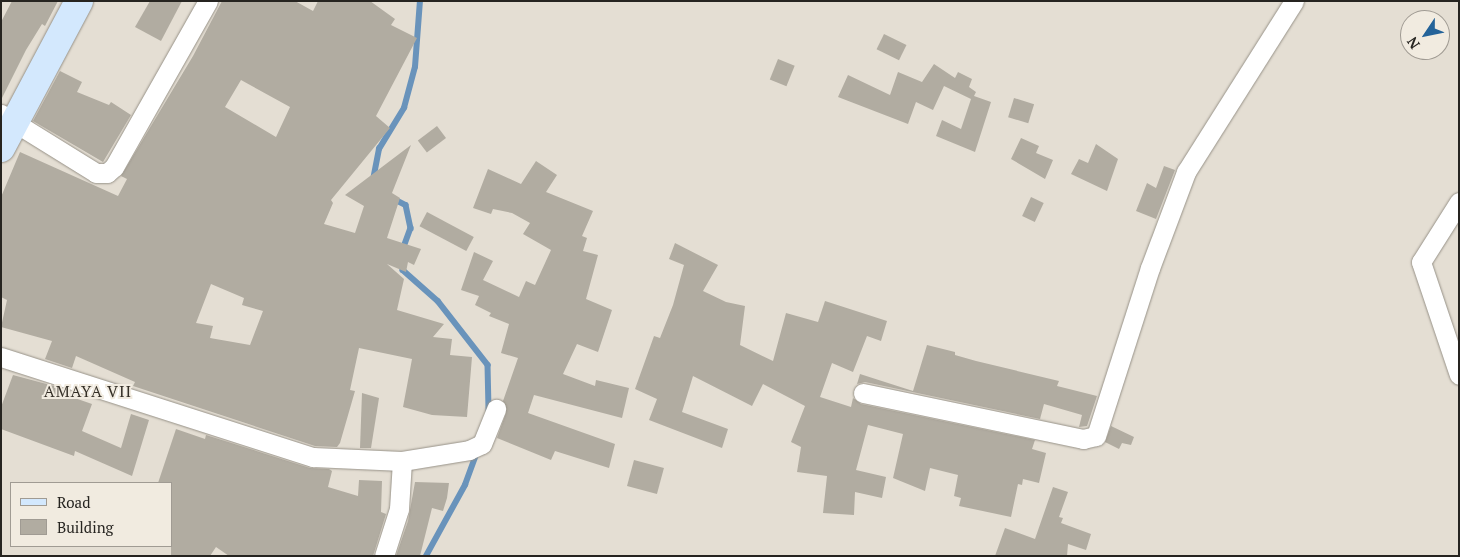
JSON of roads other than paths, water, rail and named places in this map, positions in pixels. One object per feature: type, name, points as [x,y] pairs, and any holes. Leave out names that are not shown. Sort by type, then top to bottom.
[{"type":"street","points":[[1,148],[8,118],[79,1]]},
{"type":"street","points":[[8,118],[96,173],[107,173],[114,167],[208,1]]},
{"type":"street","points":[[863,392],[1086,440],[1096,436],[1150,268],[1186,172],[1294,1]]},
{"type":"street","points":[[1459,202],[1421,262],[1459,375]]},
{"type":"street","points":[[1,357],[313,457],[402,461],[476,447],[496,409]]},
{"type":"street","points":[[384,556],[399,509],[402,461]]},
{"type":"waterway","points":[[373,180],[379,149],[404,108],[415,67],[420,1]]},
{"type":"waterway","points":[[394,199],[406,205],[411,228],[403,250]]},
{"type":"waterway","points":[[403,264],[403,270],[438,301],[488,365],[489,410]]},
{"type":"waterway","points":[[426,556],[465,485],[477,452]]},
{"type":"district","name":"AMAYA VII","points":[[88,391]]}]
